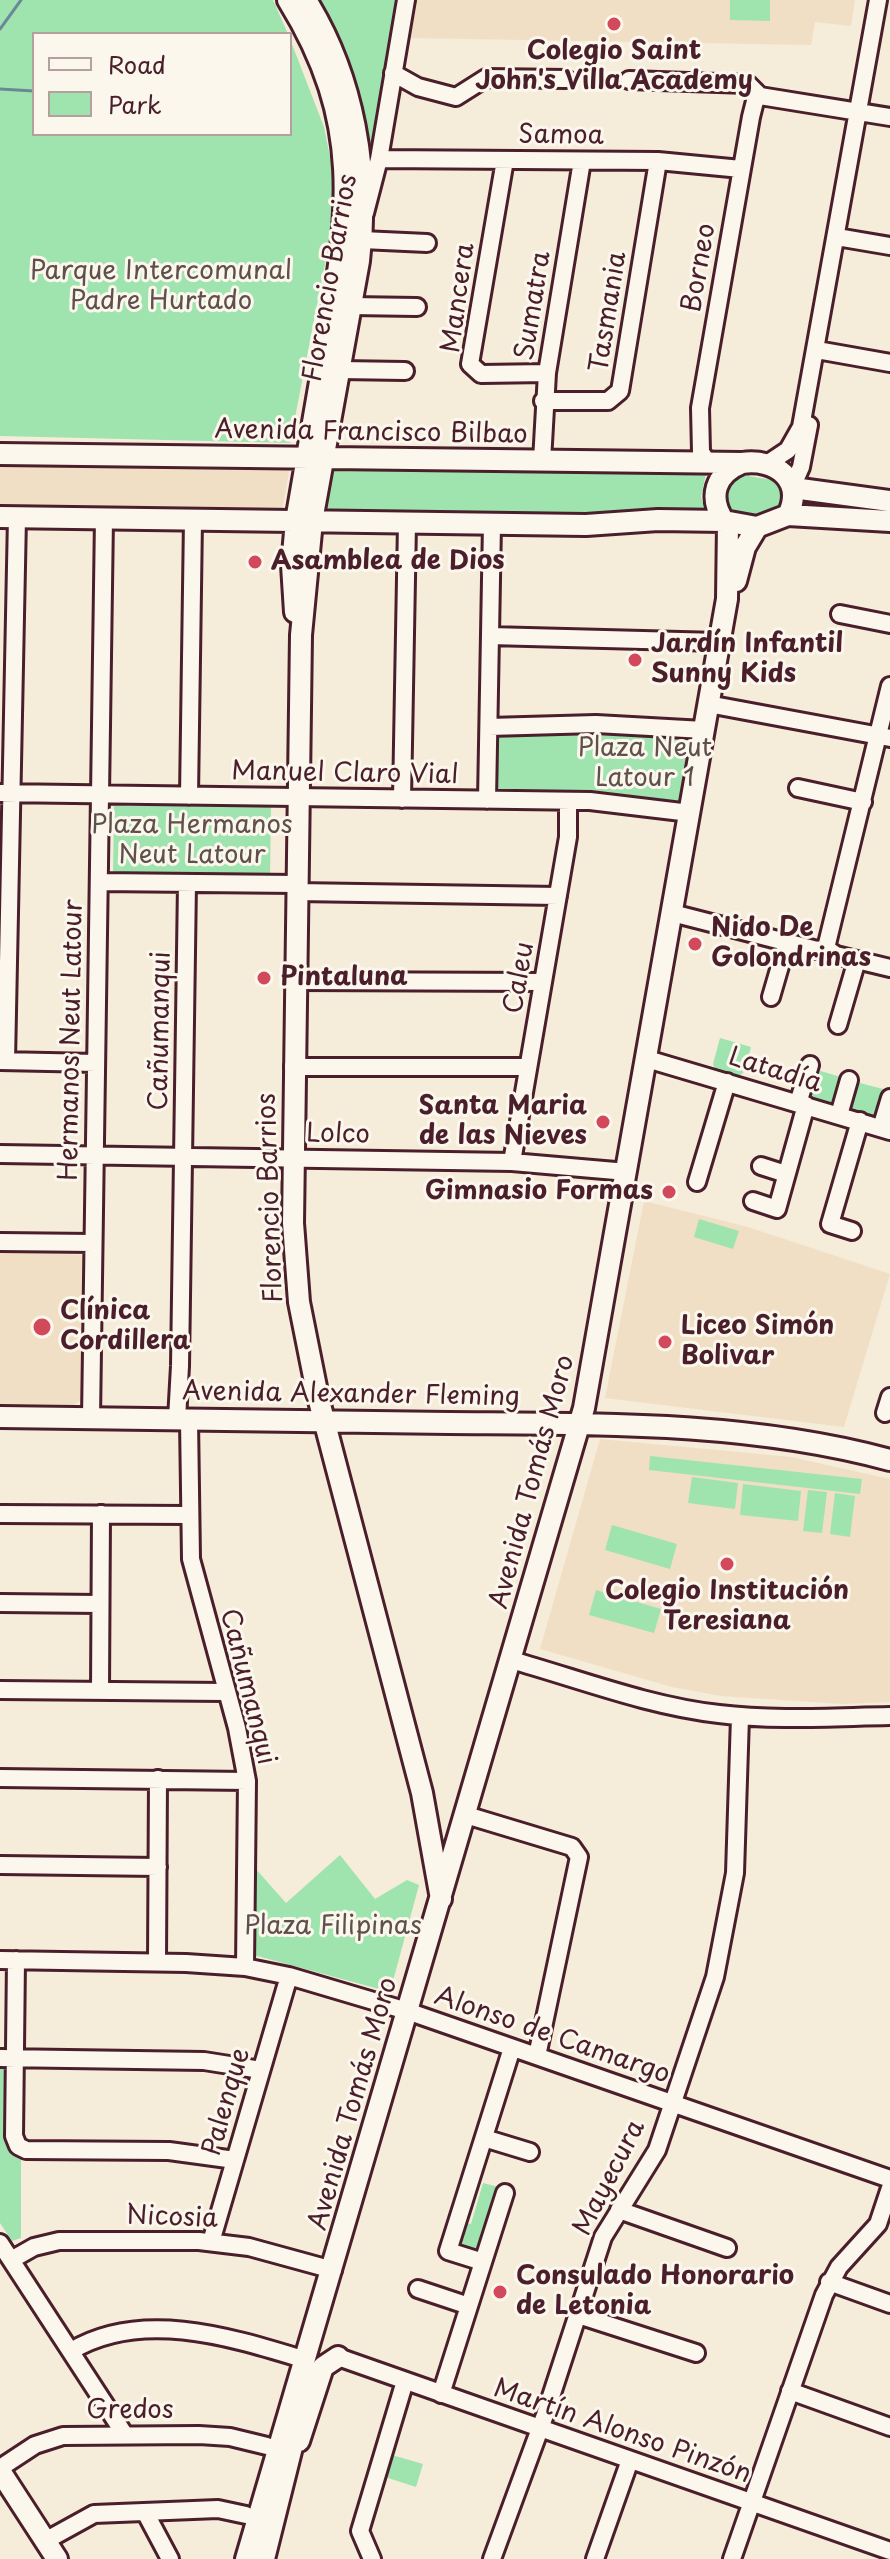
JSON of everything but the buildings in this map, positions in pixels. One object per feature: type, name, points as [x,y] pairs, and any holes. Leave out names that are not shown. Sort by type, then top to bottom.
[{"type":"main road","name":"Florencio Barrios","points":[[288,0],[317,55],[338,119],[347,182],[342,254],[316,457],[292,581],[301,635],[292,1158],[299,1302],[324,1421],[422,1793],[441,1900]]},
{"type":"main road","points":[[306,0],[327,38],[346,94],[360,156],[363,218]]},
{"type":"main road","name":"Florencio Barrios","points":[[316,457],[340,370],[363,218]]},
{"type":"main road","name":"Avenida Francisco Bilbao","points":[[0,454],[542,461],[701,459],[742,463]]},
{"type":"main road","points":[[726,522],[715,502],[718,482],[724,474],[742,463],[767,464],[783,472],[793,487],[788,515]]},
{"type":"main road","points":[[793,487],[890,501]]},
{"type":"main road","points":[[8,517],[586,525],[658,520],[726,522],[757,527],[788,515],[890,521]]},
{"type":"main road","name":"Avenida Tomás Moro","points":[[246,2559],[580,1424],[727,599],[726,522]]},
{"type":"main road","name":"Avenida Tomás Moro","points":[[727,599],[738,577],[747,541],[757,527]]},
{"type":"main road","name":"Avenida Alexander Fleming","points":[[0,1417],[580,1424],[756,1435],[829,1446],[890,1460]]},
{"type":"main road","name":"Florencio Barrios","points":[[422,1793],[452,1866]]},
{"type":"main road","points":[[291,2458],[323,2367],[338,2357],[313,2339]]},
{"type":"main road","name":"Avenida Tomás Moro","points":[[233,2559],[267,2446],[306,2360]]},
{"type":"main road","name":"Avenida Tomás Moro","points":[[264,2559],[291,2458],[306,2360]]},
{"type":"main road","points":[[0,2469],[57,2559]]},
{"type":"street","name":"Florencio Barrios","points":[[363,218],[379,159],[406,0]]},
{"type":"street","points":[[793,487],[805,452],[809,395],[878,0]]},
{"type":"street","points":[[393,73],[418,87],[456,97],[486,78],[566,79]]},
{"type":"street","points":[[629,80],[748,84],[760,96],[890,117]]},
{"type":"street","name":"Borneo","points":[[701,459],[700,408],[741,169],[755,101],[760,96]]},
{"type":"street","name":"Samoa","points":[[379,159],[658,161],[741,169]]},
{"type":"street","name":"Mancera","points":[[505,160],[470,364],[481,374],[547,373]]},
{"type":"street","name":"Sumatra","points":[[542,461],[543,401],[582,161]]},
{"type":"street","name":"Tasmania","points":[[543,401],[608,401],[620,391],[658,161]]},
{"type":"street","points":[[837,237],[890,246]]},
{"type":"street","points":[[362,240],[427,243]]},
{"type":"street","points":[[351,306],[417,307]]},
{"type":"street","points":[[817,350],[890,363]]},
{"type":"street","points":[[340,370],[405,371]]},
{"type":"street","points":[[767,464],[788,450],[796,439],[809,395]]},
{"type":"street","points":[[8,517],[3,1061],[96,1063]]},
{"type":"street","name":"Hermanos Neut Latour","points":[[91,1418],[104,518]]},
{"type":"street","points":[[189,796],[193,520]]},
{"type":"street","points":[[402,799],[407,523]]},
{"type":"street","points":[[487,800],[492,524]]},
{"type":"street","points":[[840,614],[890,624]]},
{"type":"street","points":[[490,636],[719,642]]},
{"type":"street","points":[[826,948],[863,802],[884,736],[890,686]]},
{"type":"street","points":[[708,704],[884,736]]},
{"type":"street","points":[[489,727],[596,724],[704,730]]},
{"type":"street","points":[[798,788],[863,802]]},
{"type":"street","name":"Manuel Claro Vial","points":[[6,793],[568,801],[690,813]]},
{"type":"street","name":"Caleu","points":[[512,1162],[568,837],[568,801]]},
{"type":"street","points":[[99,882],[558,896]]},
{"type":"street","name":"Cañumanqui","points":[[187,883],[183,1419],[191,1559],[247,1781],[245,1967]]},
{"type":"street","points":[[672,913],[817,950],[826,948],[836,955],[890,968]]},
{"type":"street","points":[[771,997],[787,942]]},
{"type":"street","points":[[838,1025],[857,960]]},
{"type":"street","points":[[294,981],[543,982]]},
{"type":"street","name":"Latadía","points":[[647,1059],[886,1129]]},
{"type":"street","points":[[753,1201],[777,1209],[810,1065]]},
{"type":"street","points":[[293,1067],[528,1067]]},
{"type":"street","points":[[839,1115],[849,1080]]},
{"type":"street","points":[[697,1182],[727,1082]]},
{"type":"street","points":[[886,1129],[890,1098]]},
{"type":"street","points":[[852,1231],[830,1224],[860,1121]]},
{"type":"street","name":"Lolco","points":[[0,1154],[512,1162],[627,1172]]},
{"type":"street","points":[[761,1166],[786,1174]]},
{"type":"street","points":[[0,1242],[93,1243]]},
{"type":"street","points":[[885,1413],[890,1397]]},
{"type":"street","points":[[0,1514],[189,1515]]},
{"type":"street","points":[[100,1691],[101,1514]]},
{"type":"street","points":[[0,1603],[100,1604]]},
{"type":"street","points":[[511,1660],[670,1705],[740,1717],[890,1716]]},
{"type":"street","points":[[0,1690],[225,1692]]},
{"type":"street","name":"Mayecura","points":[[492,2559],[540,2428],[603,2237],[657,2150],[715,1977],[728,1919],[737,1844],[740,1717]]},
{"type":"street","points":[[0,1778],[247,1781]]},
{"type":"street","points":[[157,1962],[158,1779]]},
{"type":"street","points":[[466,1815],[572,1847],[579,1857],[537,2056]]},
{"type":"street","points":[[0,1865],[158,1867]]},
{"type":"street","points":[[8,1960],[7,2058],[14,2140],[18,2146],[26,2150],[186,2151],[235,2160]]},
{"type":"street","name":"Alonso de Camargo","points":[[8,1960],[245,1967],[289,1976],[407,2011],[890,2179]]},
{"type":"street","name":"Palenque","points":[[211,2242],[289,1976]]},
{"type":"street","points":[[483,2262],[448,2251],[512,2048]]},
{"type":"street","points":[[7,2058],[213,2061],[261,2070]]},
{"type":"street","points":[[484,2138],[530,2152]]},
{"type":"street","points":[[732,2559],[829,2282],[878,2224],[890,2188]]},
{"type":"street","points":[[441,2394],[505,2193]]},
{"type":"street","points":[[619,2210],[727,2248]]},
{"type":"street","name":"Nicosia","points":[[11,2260],[42,2244],[59,2241],[211,2242],[249,2247],[333,2270]]},
{"type":"street","points":[[0,2243],[125,2435]]},
{"type":"street","points":[[829,2282],[890,2304]]},
{"type":"street","points":[[418,2289],[469,2306]]},
{"type":"street","points":[[578,2315],[696,2353]]},
{"type":"street","points":[[71,2351],[109,2334],[169,2331],[234,2339],[306,2360]]},
{"type":"street","name":"Martín Alonso Pinzón","points":[[338,2357],[890,2551]]},
{"type":"street","points":[[372,2559],[360,2531],[405,2381]]},
{"type":"street","points":[[790,2391],[890,2427]]},
{"type":"street","name":"Gredos","points":[[0,2469],[48,2439],[125,2435],[230,2437],[267,2446]]},
{"type":"street","points":[[595,2559],[630,2460]]},
{"type":"street","points":[[45,2541],[89,2515],[218,2509],[246,2515]]},
{"type":"street","points":[[145,2512],[170,2559]]},
{"type":"shaded area","name":"Colegio Saint John's Villa Academy","points":[[417,0],[855,0],[851,26],[815,22],[811,45],[411,38]]},
{"type":"shaded area","points":[[0,461],[290,466],[282,511],[0,508]]},
{"type":"shaded area","points":[[644,1201],[748,1227],[890,1274],[844,1427],[605,1398]]},
{"type":"shaded area","name":"Clínica Cordillera","points":[[0,1252],[86,1255],[82,1399],[74,1405],[0,1404]]},
{"type":"shaded area","name":"Colegio Institución Teresiana","points":[[600,1439],[791,1457],[890,1479],[890,1702],[842,1704],[721,1696],[672,1687],[540,1649]]},
{"type":"green space","name":"Parque Intercomunal Padre Hurtado","points":[[0,0],[273,0],[287,32],[32,32],[32,136],[292,136],[292,44],[324,127],[331,162],[335,213],[290,443],[0,436]]},
{"type":"green space","points":[[313,0],[401,0],[374,150],[368,158]]},
{"type":"green space","points":[[730,0],[770,0],[770,21],[730,20]]},
{"type":"green space","points":[[327,466],[706,474],[701,497],[706,511],[589,514],[319,510]]},
{"type":"green space","points":[[743,475],[778,481],[785,489],[781,505],[768,513],[754,516],[740,516],[726,510],[722,490]]},
{"type":"green space","name":"Plaza Neut Latour 1","points":[[493,731],[697,732],[685,805],[588,792],[495,790]]},
{"type":"green space","name":"Plaza Hermanos Neut Latour","points":[[271,804],[270,877],[113,876],[114,806]]},
{"type":"green space","points":[[720,1038],[751,1047],[744,1072],[739,1076],[715,1069],[713,1064]]},
{"type":"green space","points":[[814,1069],[844,1078],[837,1103],[832,1107],[808,1100],[806,1095]]},
{"type":"green space","points":[[856,1082],[887,1090],[880,1115],[875,1119],[851,1113],[849,1108]]},
{"type":"green space","points":[[699,1219],[739,1231],[733,1249],[694,1237]]},
{"type":"green space","points":[[650,1456],[862,1479],[860,1494],[649,1470]]},
{"type":"green space","points":[[692,1477],[738,1483],[735,1509],[688,1503]]},
{"type":"green space","points":[[743,1484],[801,1491],[798,1521],[740,1515]]},
{"type":"green space","points":[[808,1490],[827,1492],[822,1533],[803,1531]]},
{"type":"green space","points":[[835,1493],[855,1496],[850,1537],[830,1534]]},
{"type":"green space","points":[[612,1525],[677,1544],[670,1569],[605,1550]]},
{"type":"green space","points":[[596,1590],[661,1609],[654,1633],[589,1615]]},
{"type":"green space","name":"Plaza Filipinas","points":[[340,1855],[375,1899],[407,1880],[419,1885],[390,1992],[250,1954],[255,1868],[286,1903]]},
{"type":"green space","points":[[0,2063],[9,2063],[9,2152],[21,2160],[21,2238],[12,2241],[0,2223]]},
{"type":"green space","points":[[483,2183],[499,2187],[479,2256],[455,2247],[462,2222],[471,2224]]},
{"type":"green space","points":[[392,2455],[423,2464],[416,2487],[385,2477]]},
{"type":"waterway","points":[[0,29],[21,0]]},
{"type":"waterway","points":[[0,89],[32,91]]},
{"type":"place","name":"Colegio Saint John's Villa Academy","points":[[614,24]]},
{"type":"place","name":"Asamblea de Dios","points":[[255,562]]},
{"type":"place","name":"Jardín Infantil Sunny Kids","points":[[635,660]]},
{"type":"place","name":"Nido De Golondrinas","points":[[695,944]]},
{"type":"place","name":"Pintaluna","points":[[264,978]]},
{"type":"place","name":"Santa Maria de las Nieves","points":[[603,1122]]},
{"type":"place","name":"Gimnasio Formas","points":[[669,1192]]},
{"type":"place","name":"Clínica Cordillera","points":[[42,1327]]},
{"type":"place","name":"Liceo Simón Bolivar","points":[[665,1342]]},
{"type":"place","name":"Colegio Institución Teresiana","points":[[727,1564]]},
{"type":"place","name":"Consulado Honorario de Letonia","points":[[500,2292]]}]
